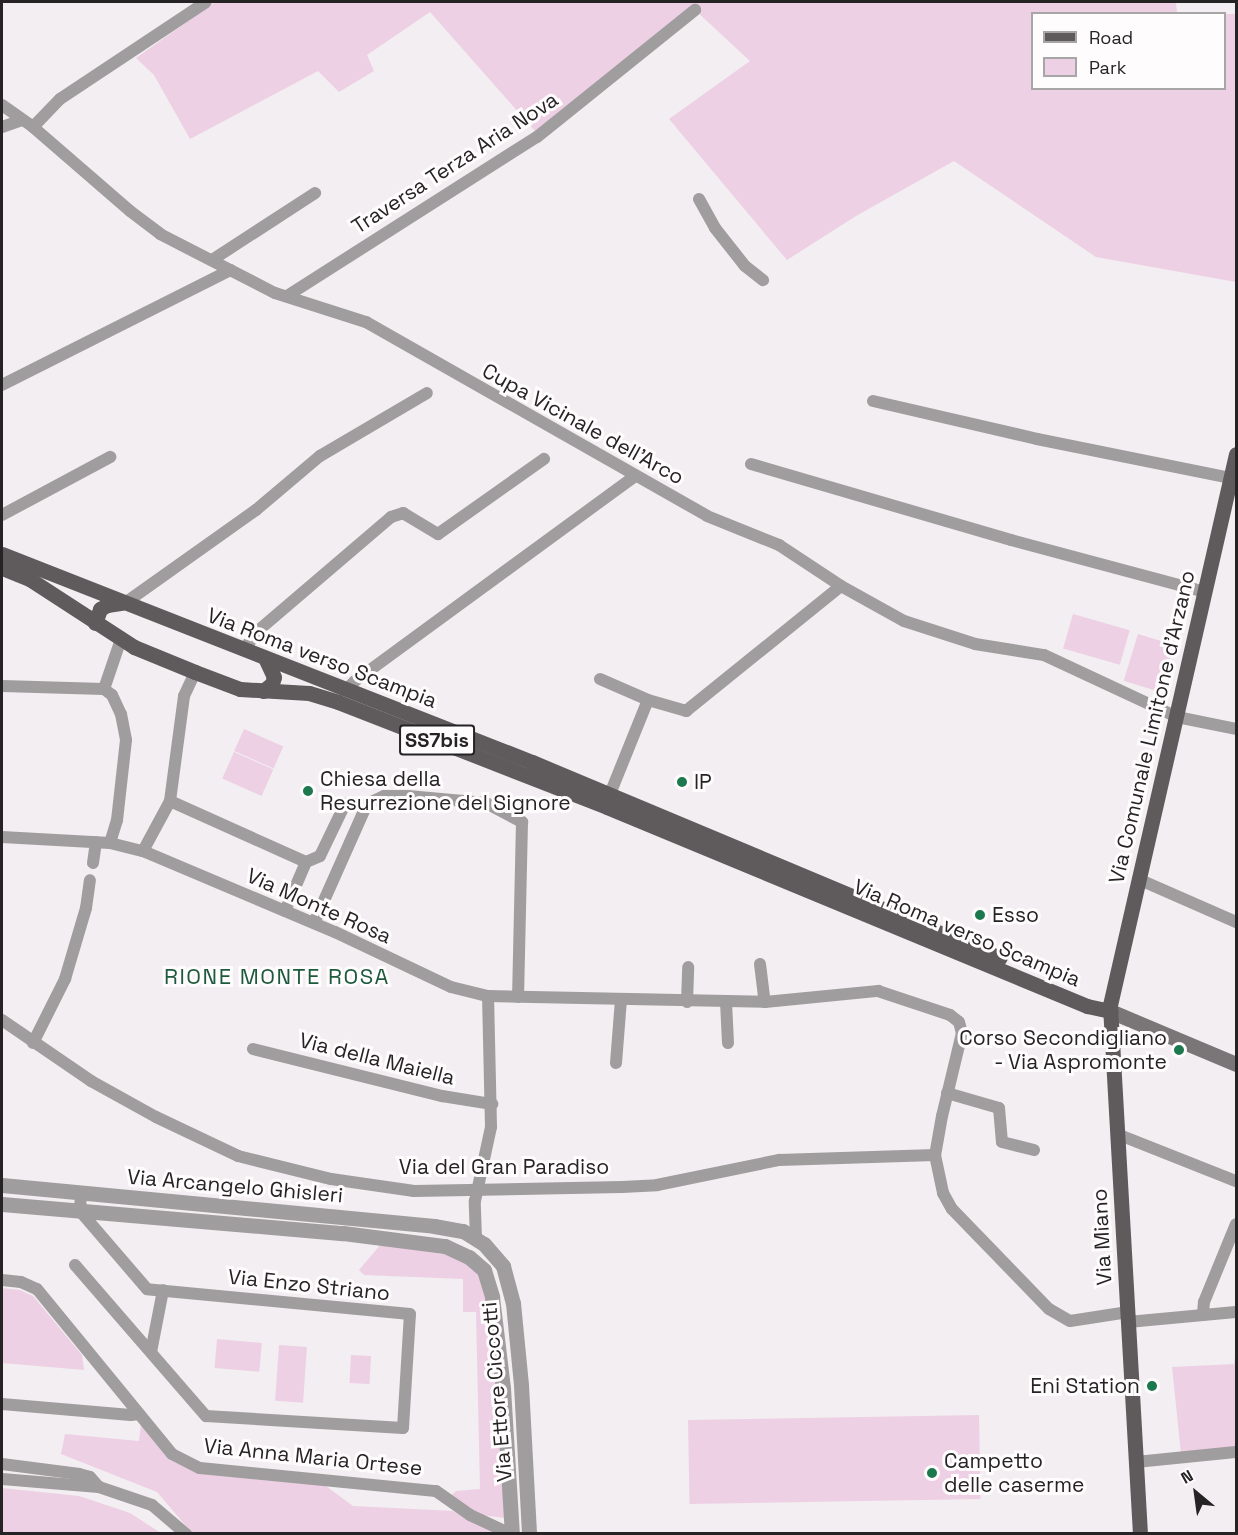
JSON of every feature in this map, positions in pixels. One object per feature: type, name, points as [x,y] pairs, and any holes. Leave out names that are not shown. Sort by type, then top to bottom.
[{"type":"main road","name":"Via Comunale Limitone d'Arzano","points":[[1110,1011],[1138,879],[1236,454]]},
{"type":"main road","name":"Via Roma verso Scampia","points":[[2,554],[346,690],[610,799],[789,868],[1095,999],[1110,1011]]},
{"type":"main road","name":"Via Roma verso Scampia","points":[[2,568],[32,580],[121,639],[195,672],[240,689],[309,693],[610,799],[868,915],[1087,1006],[1110,1011]]},
{"type":"main road","points":[[95,622],[100,609],[107,605],[125,603]]},
{"type":"main road","points":[[263,691],[272,684],[274,677],[265,658]]},
{"type":"main road","points":[[1110,1011],[1236,1064]]},
{"type":"main road","name":"Via Miano","points":[[1110,1011],[1140,1533]]},
{"type":"street","points":[[2,127],[28,124],[60,99],[206,2]]},
{"type":"street","name":"Traversa Terza Aria Nova","points":[[287,296],[537,137],[695,10]]},
{"type":"street","name":"Cupa Vicinale dell'Arco","points":[[2,105],[152,228],[231,270],[287,296],[366,322],[707,516],[778,545],[841,586],[904,621],[975,644],[1044,655],[1177,717],[1236,729]]},
{"type":"street","points":[[212,260],[315,193]]},
{"type":"street","points":[[699,199],[715,228],[745,266],[763,280]]},
{"type":"street","points":[[2,385],[231,270]]},
{"type":"street","points":[[125,603],[256,510],[320,456],[427,393]]},
{"type":"street","points":[[873,401],[1037,439],[1231,478]]},
{"type":"street","points":[[2,515],[110,457]]},
{"type":"street","points":[[243,650],[260,629],[391,517],[403,513],[438,534],[544,459]]},
{"type":"street","points":[[751,464],[1205,592]]},
{"type":"street","points":[[346,690],[355,681],[635,476]]},
{"type":"street","points":[[600,679],[648,699],[686,711],[841,586]]},
{"type":"street","points":[[104,689],[121,639]]},
{"type":"street","points":[[143,850],[170,801],[184,696],[195,672]]},
{"type":"street","points":[[2,686],[104,689],[112,695],[122,714],[126,740],[117,820],[110,843]]},
{"type":"street","points":[[610,799],[648,699]]},
{"type":"street","points":[[285,911],[306,862],[320,856],[345,804],[367,804],[384,796],[486,803],[522,822],[518,997]]},
{"type":"street","points":[[170,801],[306,862]]},
{"type":"street","points":[[314,923],[367,804]]},
{"type":"street","name":"Via Monte Rosa","points":[[2,837],[110,843],[143,850],[314,923],[451,987],[488,996],[765,1002],[878,991],[951,1015],[959,1022],[962,1033],[935,1155]]},
{"type":"street","points":[[93,863],[96,842]]},
{"type":"street","points":[[1138,879],[1236,922]]},
{"type":"street","points":[[33,1043],[65,979],[86,908],[90,880]]},
{"type":"street","points":[[760,964],[765,1002]]},
{"type":"street","points":[[687,1002],[688,967]]},
{"type":"street","points":[[470,1235],[491,1127],[488,996]]},
{"type":"street","points":[[615,1063],[621,1000]]},
{"type":"street","points":[[726,1002],[728,1043]]},
{"type":"street","name":"Via del Gran Paradiso","points":[[2,1020],[90,1081],[156,1117],[238,1156],[343,1181],[414,1191],[657,1185],[780,1160],[935,1155]]},
{"type":"street","name":"Via della Maiella","points":[[253,1049],[442,1096],[492,1104]]},
{"type":"street","points":[[947,1093],[999,1108],[1002,1142],[1034,1150]]},
{"type":"street","points":[[1117,1134],[1236,1181]]},
{"type":"street","points":[[935,1155],[943,1193],[952,1209],[1049,1309],[1070,1321],[1236,1312]]},
{"type":"street","name":"Via Arcangelo Ghisleri","points":[[2,1185],[470,1235]]},
{"type":"street","points":[[80,1211],[81,1192]]},
{"type":"street","name":"Via Arcangelo Ghisleri","points":[[2,1204],[343,1233],[445,1246]]},
{"type":"street","name":"Via Enzo Striano","points":[[80,1211],[147,1289],[410,1314],[403,1428],[206,1416],[151,1352]]},
{"type":"street","points":[[1203,1315],[1204,1302],[1236,1224]]},
{"type":"street","name":"Via Ettore Ciccotti","points":[[470,1235],[503,1266],[513,1303],[521,1385],[529,1533]]},
{"type":"street","name":"Via Ettore Ciccotti","points":[[445,1246],[469,1257],[484,1270],[489,1283],[503,1388],[511,1533]]},
{"type":"street","points":[[75,1265],[151,1352]]},
{"type":"street","name":"Via Anna Maria Ortese","points":[[2,1280],[21,1282],[37,1289],[172,1454],[200,1468],[436,1491],[470,1515],[511,1533]]},
{"type":"street","points":[[151,1352],[164,1290]]},
{"type":"street","points":[[2,1404],[139,1414]]},
{"type":"street","points":[[1136,1462],[1236,1452]]},
{"type":"street","points":[[2,1464],[79,1474],[90,1477],[99,1487]]},
{"type":"street","points":[[2,1479],[99,1487],[152,1505],[186,1533]]},
{"type":"green space","points":[[215,2],[1176,2],[1177,12],[1031,12],[1031,90],[1226,90],[1226,14],[1236,14],[1236,282],[1096,257],[954,161],[856,216],[787,260],[669,119],[750,61],[695,10],[535,131],[430,12],[367,55],[374,71],[339,92],[318,71],[190,139],[154,75],[136,58]]},
{"type":"green space","points":[[1073,614],[1130,630],[1120,665],[1063,649]]},
{"type":"green space","points":[[1138,634],[1174,645],[1160,692],[1124,681]]},
{"type":"green space","points":[[244,729],[283,746],[274,768],[234,751]]},
{"type":"green space","points":[[234,752],[273,769],[261,796],[222,778]]},
{"type":"green space","points":[[381,1244],[452,1248],[489,1283],[506,1518],[472,1514],[452,1495],[456,1491],[480,1489],[476,1312],[463,1312],[463,1279],[364,1275],[359,1270]]},
{"type":"green space","points":[[2,1288],[20,1290],[33,1296],[82,1355],[84,1370],[2,1363]]},
{"type":"green space","points":[[217,1339],[262,1343],[259,1372],[214,1368]]},
{"type":"green space","points":[[279,1345],[307,1347],[303,1403],[275,1401]]},
{"type":"green space","points":[[1236,1350],[1236,1446],[1181,1454],[1172,1367],[1234,1364]]},
{"type":"green space","points":[[351,1355],[371,1356],[370,1384],[350,1383]]},
{"type":"green space","points":[[979,1415],[980,1499],[690,1504],[688,1420]]},
{"type":"green space","points":[[141,1424],[181,1458],[228,1470],[315,1478],[353,1506],[453,1511],[499,1533],[192,1533],[157,1492],[61,1454],[65,1434],[139,1441]]},
{"type":"green space","points":[[2,1488],[79,1496],[130,1513],[161,1533],[2,1533]]},
{"type":"place","name":"IP","points":[[682,782]]},
{"type":"place","name":"Chiesa della Resurrezione del Signore","points":[[308,791]]},
{"type":"place","name":"Esso","points":[[980,915]]},
{"type":"place","name":"Corso Secondigliano - Via Aspromonte","points":[[1179,1050]]},
{"type":"place","name":"Eni Station","points":[[1152,1386]]},
{"type":"place","name":"Campetto delle caserme","points":[[932,1473]]},
{"type":"district","name":"RIONE MONTE ROSA","points":[[277,977]]}]
